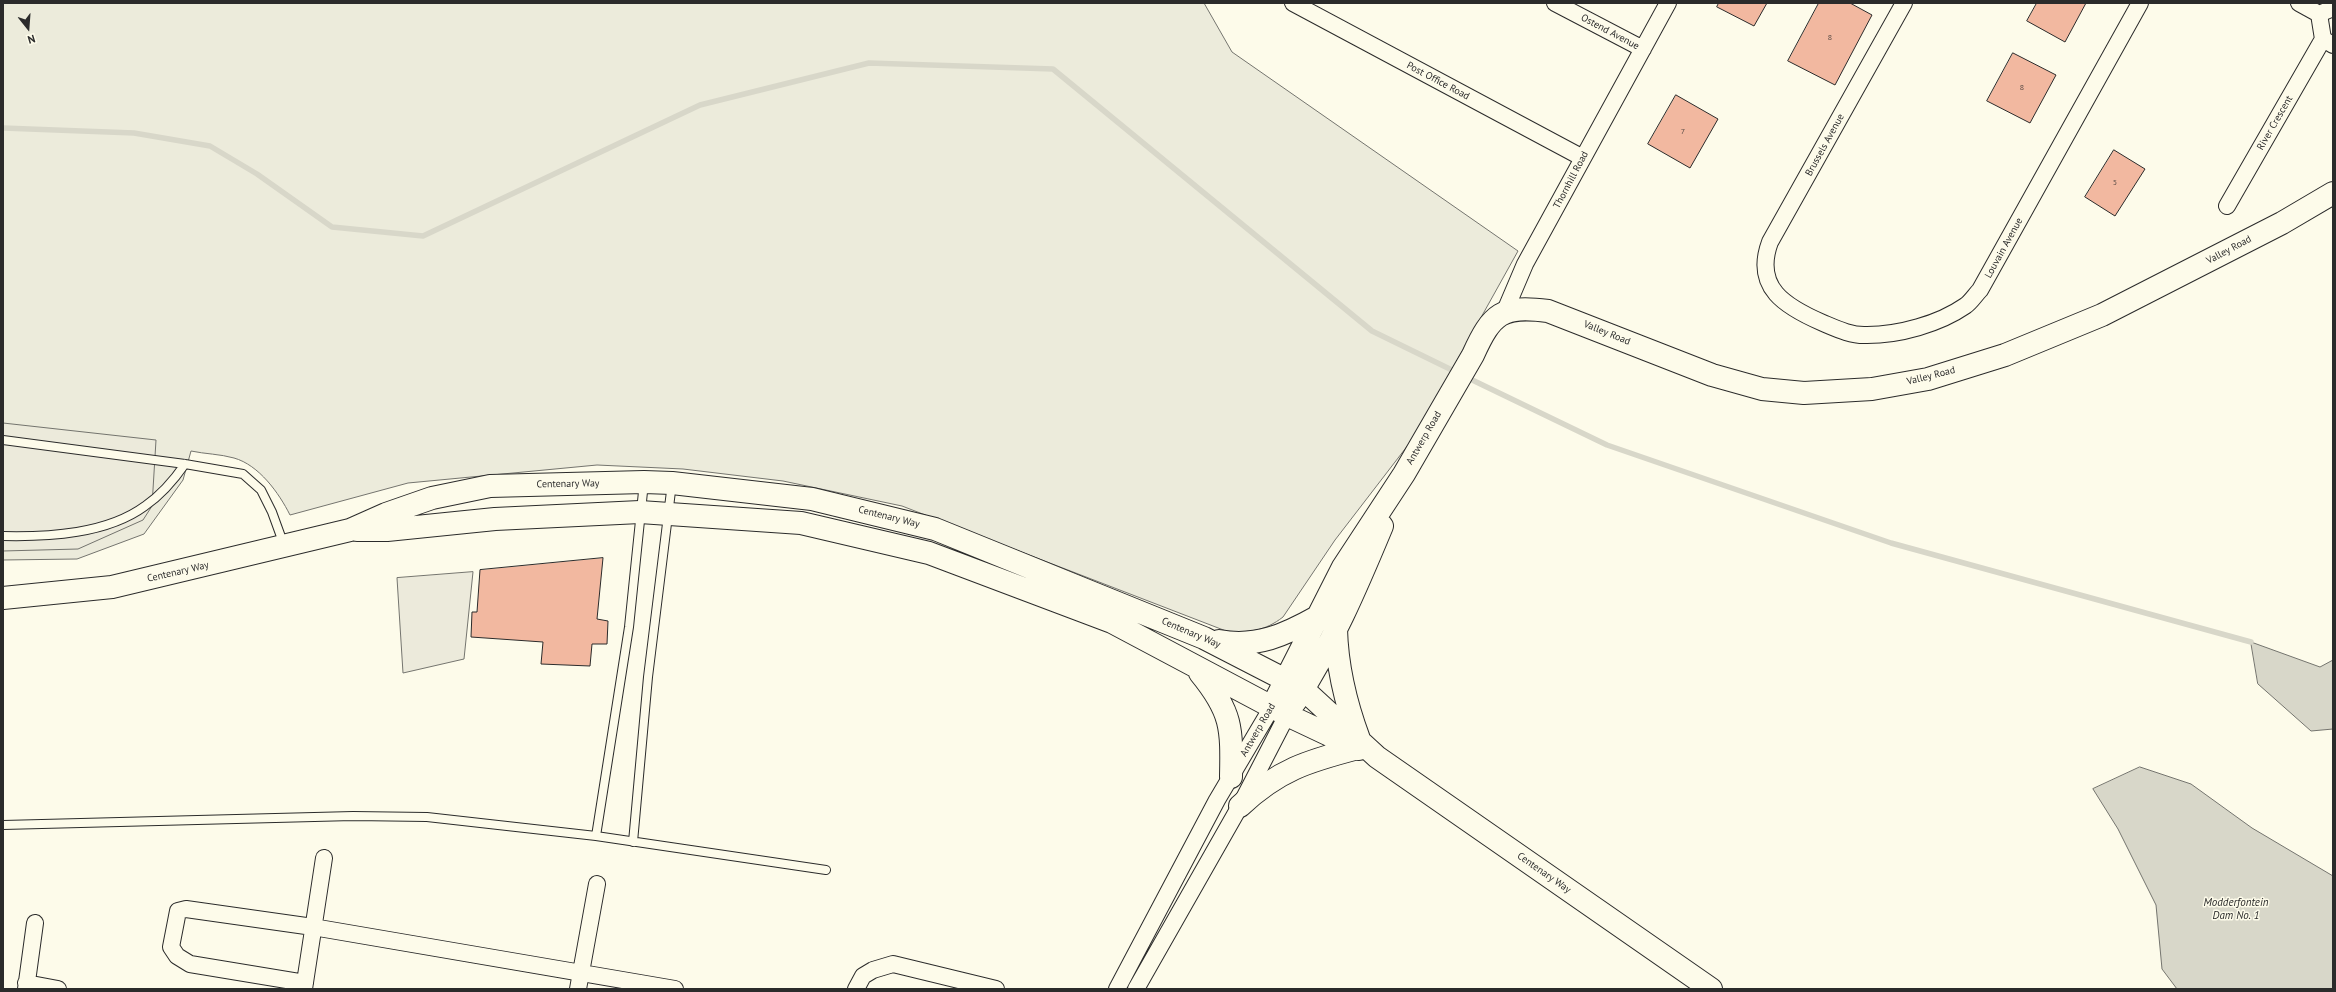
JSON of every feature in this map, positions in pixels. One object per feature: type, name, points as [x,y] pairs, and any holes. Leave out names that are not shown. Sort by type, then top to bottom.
[{"type":"main road","name":"Valley Road","points":[[1505,312],[1526,308],[1548,311],[1712,375],[1762,389],[1804,393],[1872,389],[1928,379],[2005,355],[2102,315],[2276,226],[2333,193]]},
{"type":"main road","name":"Antwerp Road","points":[[1294,685],[1317,617],[1343,567],[1404,474],[1473,355],[1482,334],[1493,319],[1505,312]]},
{"type":"main road","name":"Antwerp Road","points":[[1279,711],[1294,685],[1336,629],[1358,585],[1404,474]]},
{"type":"main road","name":"Centenary Way","points":[[3,598],[112,587],[350,530],[386,514],[432,498],[490,486],[644,482],[672,483],[812,499],[935,529],[1204,638],[1294,685],[1365,748],[1710,989]]},
{"type":"main road","name":"Centenary Way","points":[[350,530],[387,530],[495,519],[640,512],[669,512],[801,523],[929,553],[1112,622],[1279,711],[1365,748]]},
{"type":"main road","points":[[1204,638],[1232,643],[1249,644],[1283,635],[1317,617]]},
{"type":"main road","points":[[1240,806],[1260,786],[1295,767],[1365,748],[1353,722],[1336,652],[1336,629]]},
{"type":"main road","points":[[1196,667],[1222,703],[1228,717],[1232,745],[1231,777]]},
{"type":"street","name":"Post Office Road","points":[[1293,3],[1583,158]]},
{"type":"street","name":"Ostend Avenue","points":[[1555,3],[1643,49]]},
{"type":"street","name":"Thornhill Road","points":[[1505,312],[1525,264],[1668,3]]},
{"type":"street","name":"Brussels Avenue","points":[[1774,291],[1767,276],[1765,257],[1770,242],[1904,3]]},
{"type":"street","name":"Louvain Avenue","points":[[1774,291],[1784,304],[1808,317],[1841,331],[1866,336],[1925,324],[1947,316],[1966,305],[1980,290],[2140,3]]},
{"type":"street","points":[[2299,3],[2326,11]]},
{"type":"street","name":"River Crescent","points":[[2227,206],[2328,42],[2326,11]]},
{"type":"street","name":"Antwerp Road","points":[[1117,989],[1163,898],[1231,777],[1279,711]]},
{"type":"street","name":"Antwerp Road","points":[[1136,989],[1240,806],[1279,711]]},
{"type":"street","points":[[324,858],[314,926],[305,986],[190,964],[176,956],[171,947],[178,911],[182,909],[314,926],[674,989]]},
{"type":"street","points":[[578,989],[597,884]]},
{"type":"street","points":[[35,923],[26,986],[58,989]]},
{"type":"street","points":[[856,989],[863,976],[873,970],[893,964],[996,989]]},
{"type":"lane","points":[[3,440],[185,464],[243,474],[261,490],[272,512],[284,546]]},
{"type":"lane","points":[[3,536],[33,537],[90,529],[122,519],[145,507],[162,492],[185,464]]},
{"type":"lane","points":[[596,836],[629,627],[644,482]]},
{"type":"lane","points":[[633,842],[648,677],[672,483]]},
{"type":"lane","points":[[3,825],[352,816],[427,817],[596,836],[826,870]]},
{"type":"shaded area","points":[[3,3],[1204,3],[1232,52],[1518,251],[1415,436],[1335,540],[1283,617],[1270,625],[1256,630],[1242,632],[1226,631],[902,506],[783,481],[683,469],[597,465],[408,483],[290,515],[274,489],[260,473],[252,467],[234,458],[191,451],[183,480],[144,534],[77,559],[3,560]]},
{"type":"shaded area","points":[[3,423],[156,440],[152,506],[143,520],[78,549],[3,551]]},
{"type":"shaded area","points":[[473,572],[464,659],[403,673],[397,578]]},
{"type":"water","points":[[2251,642],[2320,667],[2333,660],[2333,729],[2311,731],[2258,684]]},
{"type":"water","name":"Modderfontein Dam No. 1","points":[[2140,767],[2191,784],[2252,828],[2333,876],[2333,989],[2177,989],[2162,969],[2156,905],[2118,829],[2093,789]]},
{"type":"building","points":[[1719,3],[1767,3],[1754,26],[1717,7]]},
{"type":"building","points":[[1819,3],[1850,3],[1872,15],[1835,85],[1788,61]]},
{"type":"building","points":[[2037,3],[2086,3],[2065,42],[2027,21]]},
{"type":"building","points":[[2013,53],[2056,75],[2030,123],[1987,101]]},
{"type":"building","points":[[1676,95],[1718,119],[1690,168],[1648,144]]},
{"type":"building","points":[[2114,150],[2145,169],[2115,216],[2085,197]]},
{"type":"building","points":[[603,558],[597,619],[608,621],[607,644],[592,644],[590,666],[541,664],[543,642],[471,637],[472,612],[477,612],[480,570]]},
{"type":"waterway","points":[[3,128],[134,133],[210,146],[257,174],[332,227],[423,236],[700,105],[869,63],[1053,69],[1372,331],[1458,373]]},
{"type":"waterway","points":[[1466,377],[1607,445],[1891,543],[2251,642]]}]
